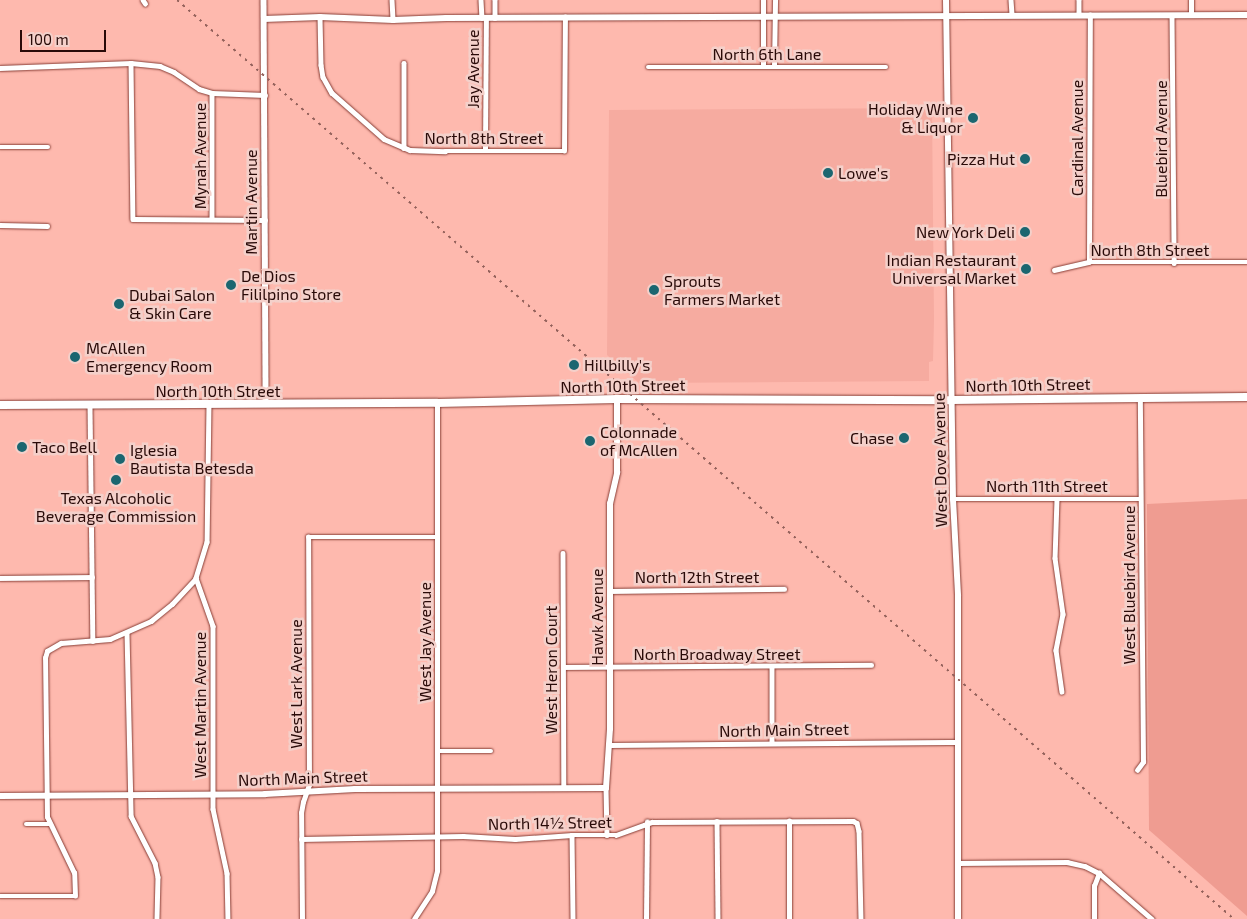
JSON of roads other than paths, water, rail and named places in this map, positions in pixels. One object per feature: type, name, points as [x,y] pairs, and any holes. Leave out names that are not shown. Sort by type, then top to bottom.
[{"type":"main road","name":"West Dove Avenue","points":[[946,0],[953,499],[958,596],[958,919]]},
{"type":"main road","name":"North 10th Street","points":[[0,405],[437,403],[617,399],[952,400],[1247,397]]},
{"type":"street","name":"Martin Avenue","points":[[264,0],[266,404]]},
{"type":"street","points":[[392,0],[393,20]]},
{"type":"street","name":"Jay Avenue","points":[[481,0],[484,18],[485,150]]},
{"type":"street","name":"Jay Avenue","points":[[495,0],[495,18]]},
{"type":"street","points":[[763,66],[764,0]]},
{"type":"street","points":[[774,66],[775,0]]},
{"type":"street","points":[[1012,0],[1012,15]]},
{"type":"street","points":[[1079,0],[1079,15]]},
{"type":"street","points":[[1190,15],[1191,0]]},
{"type":"street","name":"Cardinal Avenue","points":[[1089,262],[1090,15]]},
{"type":"street","name":"Bluebird Avenue","points":[[1172,15],[1174,263]]},
{"type":"street","points":[[264,19],[320,17],[393,20],[1247,15]]},
{"type":"street","name":"North 8th Street","points":[[320,17],[321,65],[323,77],[332,93],[384,139],[404,148],[419,151],[564,150],[565,18]]},
{"type":"street","points":[[0,68],[131,63],[160,66],[174,72],[199,89],[212,93],[265,95]]},
{"type":"street","points":[[131,63],[133,219],[264,220]]},
{"type":"street","points":[[404,63],[404,148]]},
{"type":"street","name":"North 6th Lane","points":[[648,67],[886,66]]},
{"type":"street","name":"Mynah Avenue","points":[[212,93],[212,219]]},
{"type":"street","points":[[0,147],[48,147]]},
{"type":"street","points":[[0,225],[47,226]]},
{"type":"street","name":"North 8th Street","points":[[1054,270],[1089,262],[1247,262]]},
{"type":"street","name":"West Bluebird Avenue","points":[[1137,770],[1143,762],[1140,397]]},
{"type":"street","name":"Hawk Avenue","points":[[607,835],[606,788],[610,745],[611,667],[610,504],[617,473],[617,399]]},
{"type":"street","name":"West Jay Avenue","points":[[414,919],[432,891],[435,880],[437,836],[437,403]]},
{"type":"street","points":[[0,896],[75,896],[74,872],[49,824],[46,796],[45,658],[47,651],[61,643],[110,639],[151,621],[196,578],[207,542],[209,404]]},
{"type":"street","points":[[90,406],[93,641]]},
{"type":"street","name":"North 11th Street","points":[[953,499],[1141,499]]},
{"type":"street","points":[[1057,499],[1055,558],[1063,614],[1056,650],[1062,692]]},
{"type":"street","name":"West Lark Avenue","points":[[302,919],[301,839],[303,802],[308,792],[308,537],[437,537]]},
{"type":"street","name":"West Heron Court","points":[[563,553],[564,788]]},
{"type":"street","points":[[0,578],[92,577]]},
{"type":"street","name":"West Martin Avenue","points":[[196,578],[213,626],[214,816],[228,873],[228,919]]},
{"type":"street","name":"North 12th Street","points":[[610,591],[784,589]]},
{"type":"street","points":[[127,633],[131,816],[155,863],[158,877],[157,919]]},
{"type":"street","name":"North Broadway Street","points":[[563,667],[871,665]]},
{"type":"street","points":[[772,667],[772,743]]},
{"type":"street","name":"North Main Street","points":[[610,745],[958,742]]},
{"type":"street","points":[[438,751],[491,751]]},
{"type":"street","name":"North Main Street","points":[[0,796],[213,794],[437,788],[606,788]]},
{"type":"street","points":[[718,821],[718,919]]},
{"type":"street","points":[[788,919],[789,821]]},
{"type":"street","name":"North 14½ Street","points":[[301,839],[437,836],[501,839],[607,835],[622,834],[647,822],[789,821],[857,823],[859,831],[860,919]]},
{"type":"street","points":[[646,919],[647,822]]},
{"type":"street","points":[[26,824],[49,824]]},
{"type":"street","points":[[572,835],[572,919]]},
{"type":"street","points":[[958,863],[1067,862],[1085,866],[1099,873],[1152,919]]},
{"type":"street","points":[[1094,919],[1094,886],[1099,873]]},
{"type":"railway","points":[[177,0],[1234,919]]},
{"type":"place","name":"Holiday Wine & Liquor","points":[[973,118]]},
{"type":"place","name":"Pizza Hut","points":[[1025,159]]},
{"type":"place","name":"Lowe's","points":[[828,173]]},
{"type":"place","name":"New York Deli","points":[[1025,232]]},
{"type":"place","name":"Indian Restaurant Universal Market","points":[[1026,269]]},
{"type":"place","name":"De Dios Fililpino Store","points":[[231,285]]},
{"type":"place","name":"Sprouts Farmers Market","points":[[654,290]]},
{"type":"place","name":"Dubai Salon & Skin Care","points":[[119,304]]},
{"type":"place","name":"McAllen Emergency Room","points":[[75,357]]},
{"type":"place","name":"Hillbilly's","points":[[574,365]]},
{"type":"place","name":"Chase","points":[[904,438]]},
{"type":"place","name":"Colonnade of McAllen","points":[[590,441]]},
{"type":"place","name":"Taco Bell","points":[[22,447]]},
{"type":"place","name":"Iglesia Bautista Betesda","points":[[120,459]]},
{"type":"place","name":"Texas Alcoholic Beverage Commission","points":[[116,480]]}]
